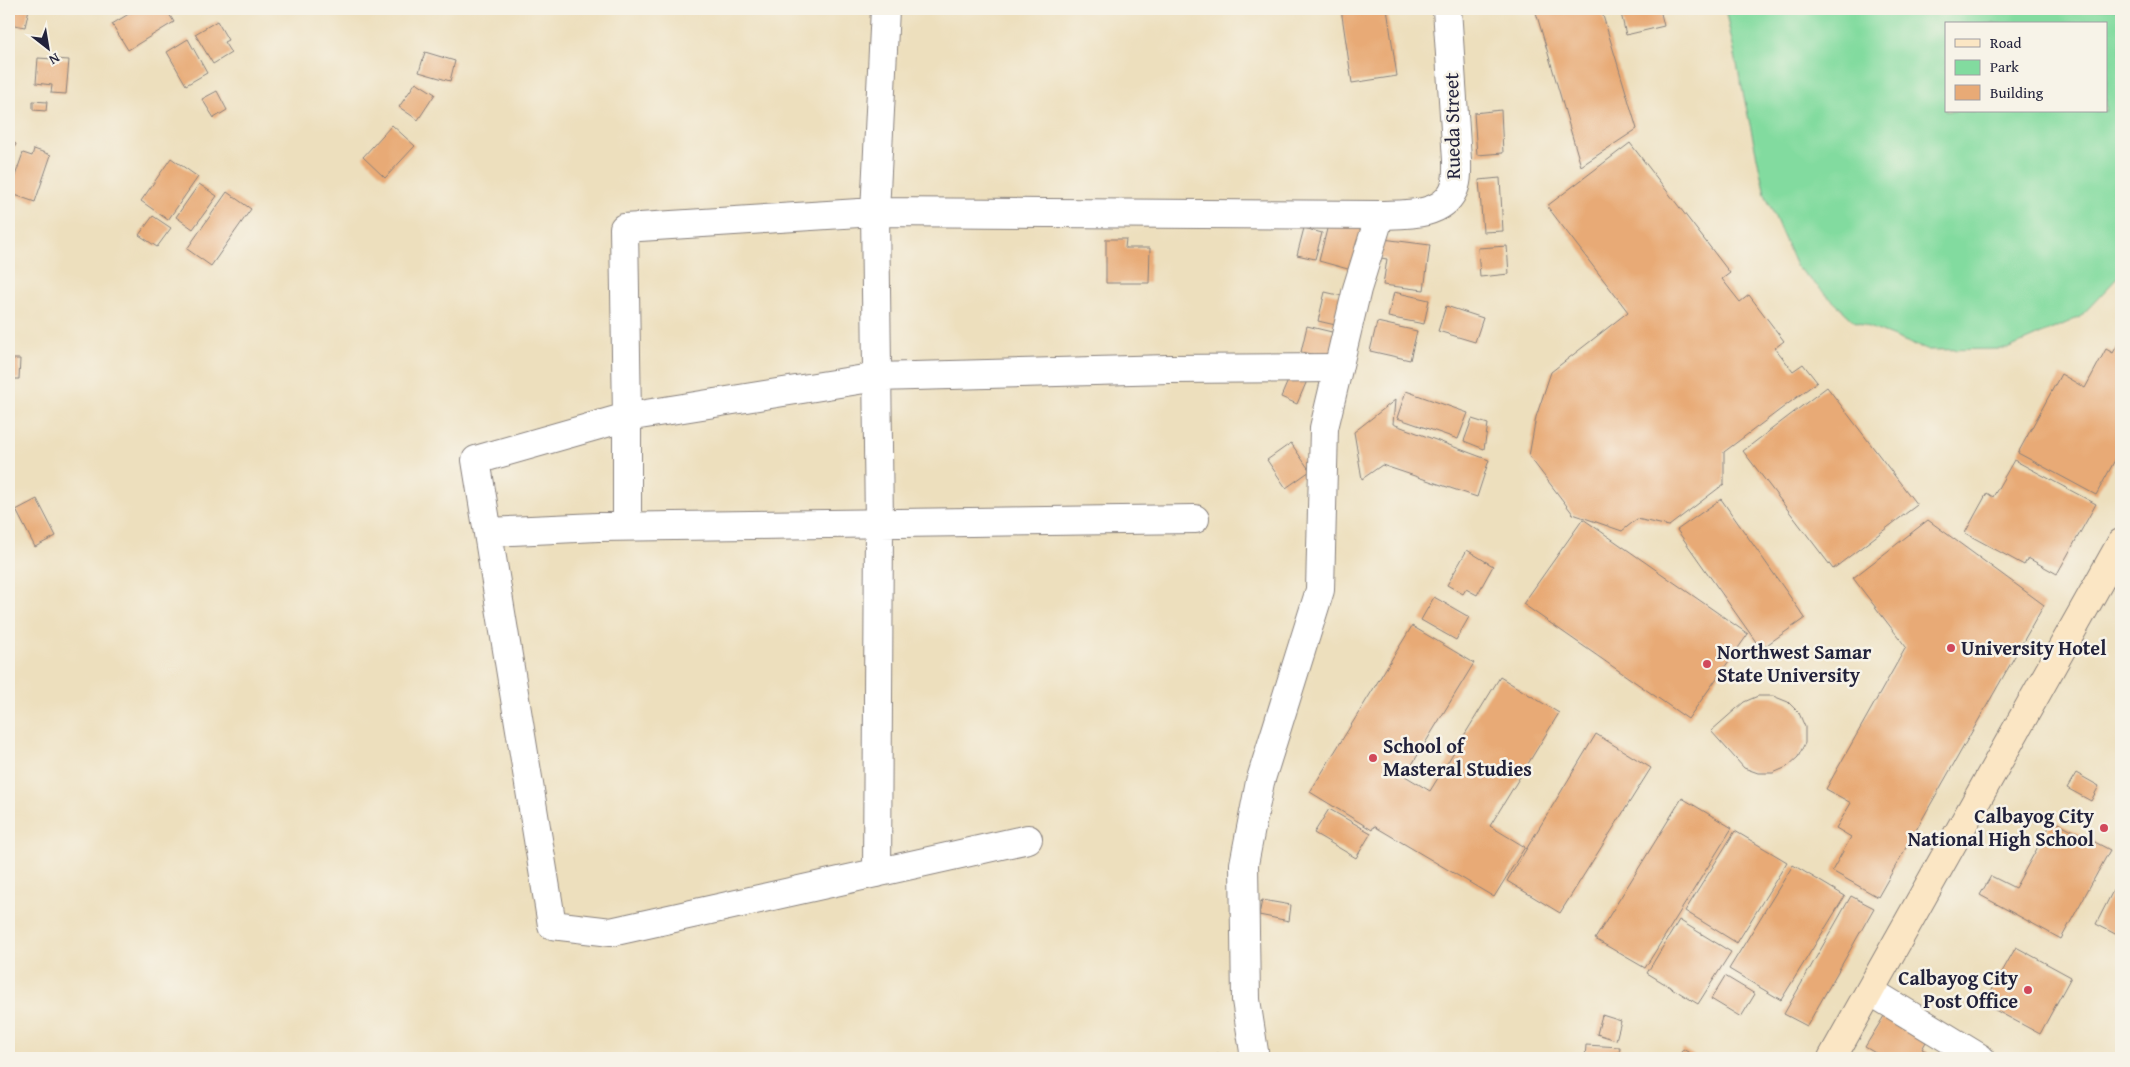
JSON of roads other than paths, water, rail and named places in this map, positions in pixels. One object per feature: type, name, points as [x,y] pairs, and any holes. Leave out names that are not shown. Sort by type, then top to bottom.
[{"type":"main road","points":[[1832,1058],[2121,543]]},
{"type":"street","points":[[877,872],[879,523],[875,212],[885,9]]},
{"type":"street","name":"Rueda Street","points":[[627,417],[624,228],[875,212],[1380,215],[1420,214],[1438,207],[1453,192],[1457,160],[1447,9]]},
{"type":"street","points":[[1255,1058],[1246,1000],[1244,864],[1260,782],[1320,590],[1324,428],[1357,289],[1380,215]]},
{"type":"street","points":[[1028,838],[611,932],[552,925],[476,460],[627,417],[877,378],[1168,369],[1338,368]]},
{"type":"street","points":[[627,417],[627,526]]},
{"type":"street","points":[[488,532],[627,526],[1195,519]]},
{"type":"street","points":[[1870,991],[1980,1058]]},
{"type":"place","name":"University Hotel","points":[[1951,648]]},
{"type":"place","name":"Northwest Samar State University","points":[[1707,664]]},
{"type":"place","name":"School of Masteral Studies","points":[[1373,758]]},
{"type":"place","name":"Calbayog City National High School","points":[[2104,828]]},
{"type":"place","name":"Calbayog City Post Office","points":[[2028,990]]}]
